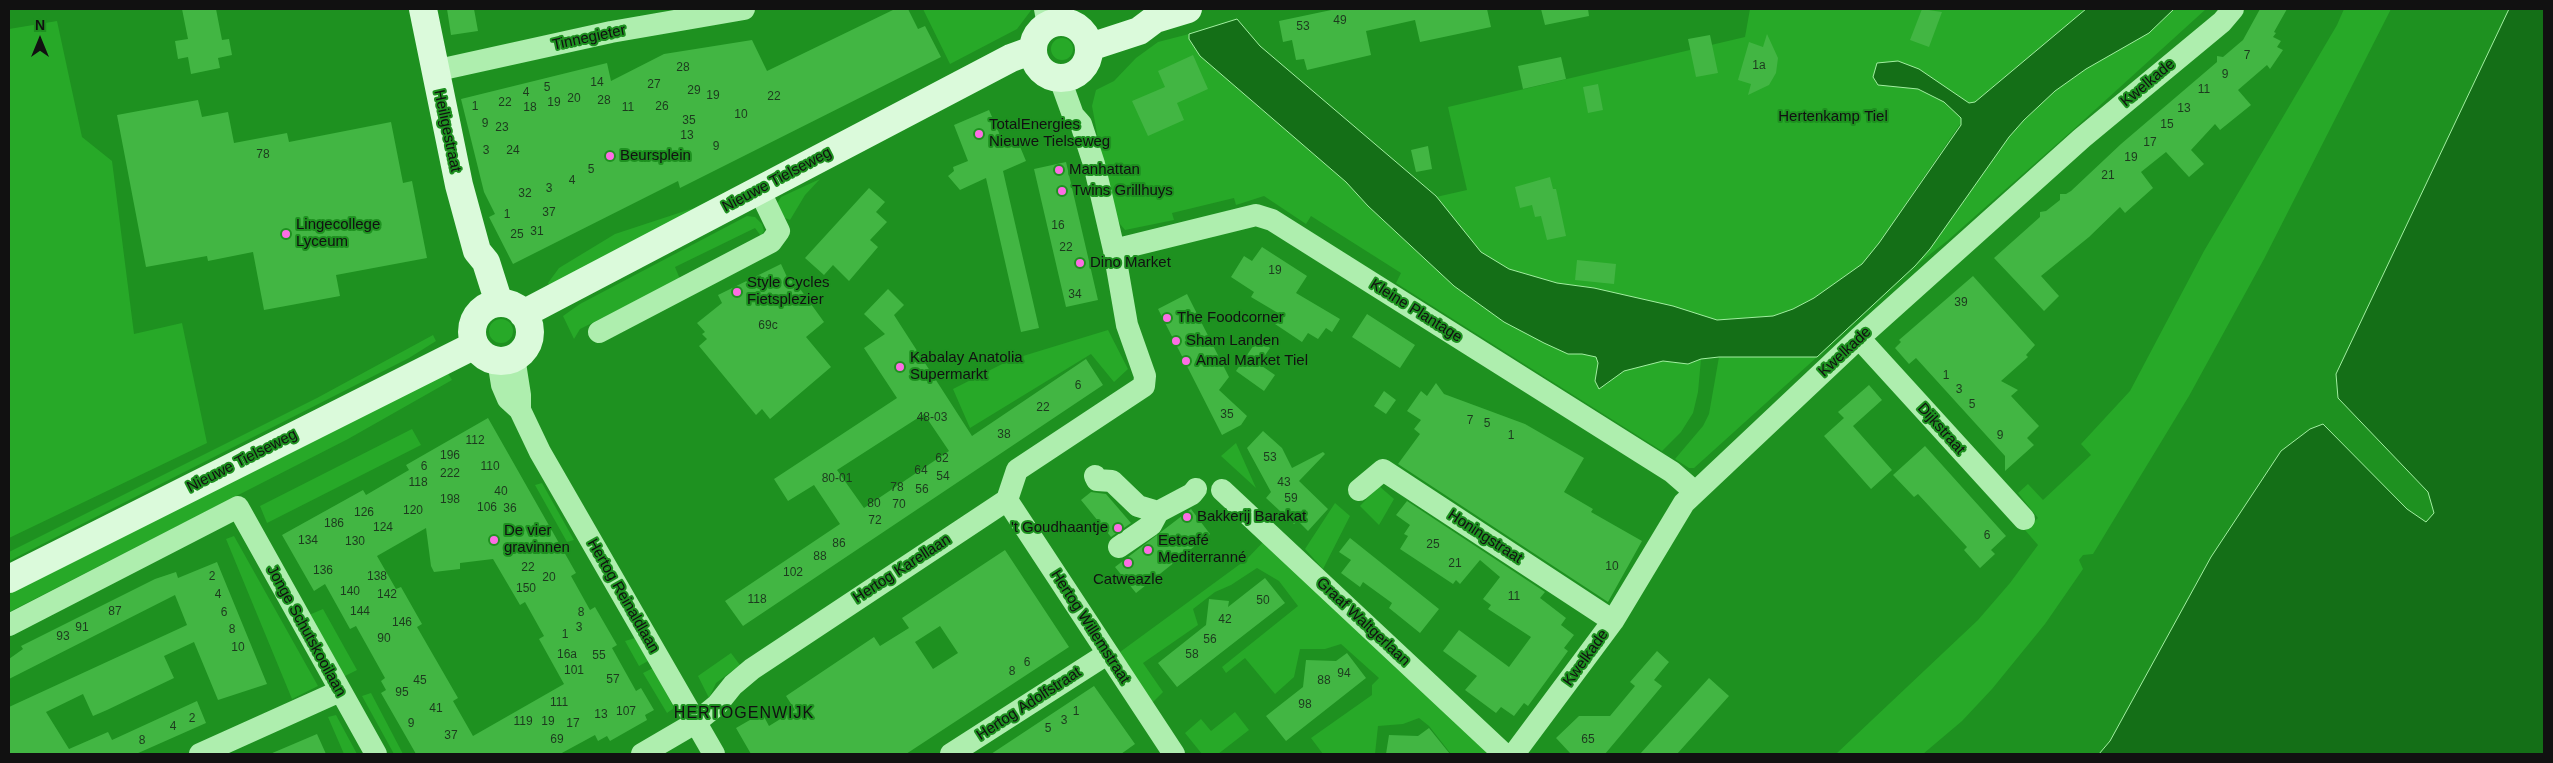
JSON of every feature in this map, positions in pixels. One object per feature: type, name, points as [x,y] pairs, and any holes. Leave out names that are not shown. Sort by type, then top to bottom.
[{"type":"main road","name":"Heiligestraat","points":[[423,9],[458,185],[477,251],[486,262],[497,321]]},
{"type":"main road","points":[[1066,24],[1088,61],[1068,77],[1047,75],[1034,56],[1037,36],[1066,24],[1135,18],[1155,19],[1188,9]]},
{"type":"main road","name":"Nieuwe Tielseweg","points":[[9,579],[497,321],[764,200],[997,79],[1034,56]]},
{"type":"main road","name":"Nieuwe Tielseweg","points":[[9,567],[497,321],[1011,58],[1034,56]]},
{"type":"main road","points":[[497,321],[524,348],[506,359],[483,354],[497,321]]},
{"type":"street","name":"Tinnegieter","points":[[434,71],[611,32],[744,9]]},
{"type":"street","name":"Kwelkade","points":[[1515,753],[1613,621],[1684,503],[1859,338],[2082,138],[2222,22],[2233,9]]},
{"type":"street","points":[[1007,500],[1017,470],[1144,386],[1145,376],[1126,325],[1114,250],[1094,164],[1081,124],[1073,115],[1068,77]]},
{"type":"street","name":"Nieuwe Tielseweg","points":[[599,332],[771,242],[779,231],[764,200]]},
{"type":"street","name":"Kleine Plantage","points":[[1114,250],[1256,215],[1272,220],[1672,472],[1695,492]]},
{"type":"street","name":"Dijkstraat","points":[[1859,338],[2024,519]]},
{"type":"street","name":"Hertog Reinaldlaan","points":[[506,359],[500,378],[508,400],[520,410],[545,460],[714,754]]},
{"type":"street","name":"Honingstraat","points":[[1358,490],[1383,470],[1613,621]]},
{"type":"street","points":[[1095,476],[1097,480],[1112,481],[1138,506],[1158,512]]},
{"type":"street","points":[[1119,547],[1150,525],[1158,512],[1192,494],[1196,489]]},
{"type":"street","name":"Graaf Waltgerlaan","points":[[1222,490],[1515,753]]},
{"type":"street","name":"Hertog Willemstraat","points":[[1007,500],[1174,754]]},
{"type":"street","name":"Hertog Karellaan","points":[[642,754],[695,723],[717,705],[733,685],[752,668],[1007,500]]},
{"type":"street","name":"Jonge Schutskooilaan","points":[[9,624],[238,507],[376,754]]},
{"type":"street","name":"Hertog Adolfstraat","points":[[951,754],[1108,654]]},
{"type":"street","points":[[200,754],[340,691]]},
{"type":"green space","points":[[923,9],[1032,9],[1017,29],[950,64]]},
{"type":"green space","name":"Hertenkamp Tiel","points":[[1750,9],[2086,9],[1975,102],[1879,243],[1862,264],[1814,298],[1793,309],[1773,316],[1717,320],[1594,288],[1557,283],[1509,269],[1481,252],[1436,197],[1467,190],[1448,107],[1745,37]]},
{"type":"green space","points":[[2174,9],[2206,9],[2075,128],[1947,241],[1915,266],[1930,249],[2009,137],[2024,120],[2055,91],[2086,69],[2149,33]]},
{"type":"green space","points":[[2344,9],[2391,9],[2264,259],[2189,396],[2093,554],[2083,555],[2079,560],[2083,569],[2045,624],[1992,689],[1962,721],[1923,754],[1836,754],[1978,620],[2010,583],[2038,545],[2025,530],[2038,518],[2018,493],[2028,484],[2043,500],[2091,455],[2081,444],[2130,391],[2204,251],[2337,25]]},
{"type":"green space","points":[[57,21],[82,137],[112,161],[134,334],[182,323],[207,443],[9,538],[9,29]]},
{"type":"green space","points":[[1189,34],[1189,40],[1200,56],[1346,182],[1368,206],[1454,286],[1568,354],[1596,357],[1598,363],[1595,381],[1606,385],[1624,371],[1641,365],[1663,361],[1688,364],[1701,359],[1698,392],[1693,413],[1681,432],[1662,451],[1396,283],[1401,273],[1311,216],[1306,224],[1264,196],[1236,205],[1234,198],[1172,213],[1174,220],[1125,230],[1110,204],[1092,106],[1096,90],[1114,81],[1136,58],[1158,42]]},
{"type":"green space","points":[[1062,38],[1070,41],[1073,49],[1070,57],[1062,60],[1054,57],[1051,49],[1054,41]]},
{"type":"green space","points":[[770,170],[553,292],[548,283],[559,268],[615,234],[694,208]]},
{"type":"green space","points":[[820,179],[805,195],[790,220],[780,216],[777,204],[781,197]]},
{"type":"green space","points":[[747,216],[755,217],[762,224],[764,231],[761,236],[755,228],[675,267],[680,279],[580,329],[574,339],[563,316],[580,304]]},
{"type":"green space","points":[[501,319],[506,320],[512,326],[512,336],[506,342],[501,343],[496,342],[490,336],[489,331],[490,326],[496,320]]},
{"type":"green space","points":[[1108,330],[1128,369],[1114,382],[1091,354],[970,428],[953,389],[1010,360]]},
{"type":"green space","points":[[433,335],[436,341],[409,358],[9,561],[9,552],[317,398]]},
{"type":"green space","points":[[1719,357],[1817,357],[1694,468],[1689,468],[1675,459],[1703,426],[1709,414]]},
{"type":"green space","points":[[443,365],[452,380],[348,439],[9,612],[9,588]]},
{"type":"green space","points":[[412,429],[421,445],[267,523],[260,506]]},
{"type":"green space","points":[[1236,443],[1256,488],[1221,456]]},
{"type":"green space","points":[[542,483],[574,540],[567,542],[535,485]]},
{"type":"green space","points":[[1379,486],[1394,499],[1379,525],[1360,506]]},
{"type":"green space","points":[[1335,503],[1350,516],[1323,569],[1305,549]]},
{"type":"green space","points":[[234,536],[318,686],[292,699],[226,539]]},
{"type":"green space","points":[[1265,540],[1494,754],[1451,754],[1429,726],[1419,718],[1403,724],[1378,726],[1375,754],[1323,754],[1311,738],[1372,695],[1372,685],[1379,678],[1341,644],[1325,649],[1300,649],[1294,677],[1275,694],[1245,658],[1226,673],[1222,667],[1298,606],[1279,581],[1257,568],[1231,585],[1215,592],[1193,609],[1198,625],[1143,663],[1163,692],[1151,704],[1120,652],[1247,559]]},
{"type":"green space","points":[[323,609],[357,670],[343,677],[309,615]]},
{"type":"green space","points":[[635,638],[648,661],[639,666],[625,641]]},
{"type":"green space","points":[[731,653],[740,665],[716,683],[709,698],[698,676]]},
{"type":"green space","points":[[653,668],[674,708],[667,713],[643,673]]},
{"type":"green space","points":[[371,693],[403,754],[394,754],[362,696]]},
{"type":"green space","points":[[1235,712],[1249,730],[1218,754],[1202,754],[1185,733],[1201,719],[1211,731]]},
{"type":"green space","points":[[336,715],[357,754],[344,754],[328,717]]},
{"type":"shaded area","points":[[2086,9],[2174,9],[2149,33],[2086,69],[2055,91],[2024,120],[2009,137],[1930,249],[1915,266],[1817,357],[1719,357],[1701,359],[1688,364],[1663,361],[1624,371],[1599,389],[1595,381],[1598,363],[1596,357],[1568,354],[1544,343],[1504,322],[1454,286],[1368,206],[1346,182],[1200,56],[1189,39],[1189,34],[1237,19],[1260,46],[1436,196],[1481,252],[1509,269],[1557,283],[1594,288],[1673,306],[1717,320],[1773,316],[1793,309],[1814,298],[1862,264],[1879,243],[1961,125],[1961,118],[1944,102],[1918,89],[1878,85],[1873,77],[1877,63],[1898,61],[1919,69],[1969,103],[1975,102]]},
{"type":"shaded area","points":[[2509,9],[2544,9],[2544,754],[2099,754],[2110,741],[2211,557],[2281,451],[2310,429],[2323,424],[2407,509],[2426,522],[2434,513],[2428,492],[2338,398],[2336,374]]},
{"type":"building","points":[[182,9],[216,9],[222,40],[229,39],[232,55],[218,58],[220,68],[191,74],[188,57],[178,59],[175,41],[188,39]]},
{"type":"building","points":[[447,9],[474,9],[478,31],[451,35]]},
{"type":"building","name":"Beursplein","points":[[895,9],[908,9],[918,29],[925,26],[941,57],[680,188],[678,181],[513,264],[489,217],[495,214],[484,192],[461,99],[607,63],[611,81],[664,54],[752,40],[767,71]]},
{"type":"building","points":[[1336,9],[1487,9],[1491,27],[1420,42],[1415,20],[1366,31],[1371,55],[1307,70],[1304,59],[1296,60],[1292,40],[1283,42],[1279,21]]},
{"type":"building","points":[[1541,9],[1588,9],[1589,16],[1545,25]]},
{"type":"building","points":[[1922,9],[1942,12],[1929,47],[1910,40]]},
{"type":"building","points":[[2260,9],[2287,9],[2273,37],[2281,41],[2277,47],[2283,50],[2270,69],[2267,65],[2238,90],[2251,105],[2220,130],[2215,124],[2191,150],[2204,164],[2189,177],[2166,152],[2141,172],[2153,188],[2125,213],[2120,207],[2089,237],[2041,276],[2059,296],[2044,311],[1994,258],[2040,217],[2040,212],[2046,211],[2060,200],[2060,194],[2066,194],[2071,191],[2121,144],[2217,62],[2217,56],[2223,57],[2243,40]]},
{"type":"building","points":[[1767,34],[1778,58],[1776,73],[1769,85],[1748,95],[1751,84],[1738,80],[1749,42],[1763,47]]},
{"type":"building","points":[[1710,35],[1718,73],[1696,77],[1688,39]]},
{"type":"building","points":[[1193,55],[1208,89],[1177,103],[1184,120],[1148,136],[1132,101],[1165,87],[1158,71]]},
{"type":"building","points":[[1561,57],[1566,79],[1523,89],[1518,66]]},
{"type":"building","points":[[1598,84],[1603,110],[1588,113],[1583,87]]},
{"type":"building","points":[[198,100],[202,117],[228,112],[234,143],[287,133],[289,142],[391,122],[403,183],[412,181],[427,258],[336,275],[340,296],[264,310],[253,252],[208,261],[207,256],[146,267],[117,115]]},
{"type":"building","points":[[989,110],[1003,142],[1016,137],[1026,161],[1003,171],[1039,328],[1021,332],[986,178],[960,190],[948,176],[954,171],[953,167],[968,161],[954,125]]},
{"type":"building","points":[[1428,146],[1432,169],[1416,172],[1411,150]]},
{"type":"building","points":[[1066,162],[1098,300],[1066,307],[1034,169]]},
{"type":"building","points":[[1550,177],[1553,189],[1556,189],[1566,236],[1547,240],[1541,216],[1535,217],[1532,205],[1520,208],[1515,187]]},
{"type":"building","points":[[869,188],[885,202],[876,212],[887,222],[870,240],[878,247],[849,281],[833,265],[824,275],[805,258]]},
{"type":"building","points":[[1262,247],[1307,276],[1296,293],[1340,319],[1332,332],[1326,328],[1318,339],[1308,333],[1302,342],[1272,322],[1278,313],[1251,297],[1254,292],[1231,277],[1244,256],[1252,261]]},
{"type":"building","points":[[1577,260],[1616,264],[1614,284],[1575,280]]},
{"type":"building","points":[[781,264],[787,277],[790,275],[824,322],[806,337],[831,367],[770,419],[762,409],[756,415],[699,346],[707,339],[702,334],[705,332],[697,323],[722,303],[718,295]]},
{"type":"building","points":[[1973,276],[2035,345],[2026,355],[2028,357],[2001,381],[2018,390],[2011,396],[2039,426],[2027,438],[2034,445],[2005,471],[2005,456],[1916,358],[1909,364],[1895,348],[1901,342],[1899,340]]},
{"type":"building","points":[[888,289],[904,305],[894,315],[972,436],[1086,359],[1103,385],[743,626],[725,601],[840,524],[814,485],[788,501],[774,479],[897,398],[864,348],[885,334],[864,314]],"holes":[[[924,414],[949,451],[864,508],[837,470]]]},
{"type":"building","points":[[1187,294],[1229,377],[1219,390],[1247,416],[1241,425],[1222,435],[1158,309]]},
{"type":"building","points":[[1367,314],[1415,345],[1400,368],[1352,337]]},
{"type":"building","points":[[1258,339],[1270,348],[1259,364],[1275,375],[1264,391],[1236,371]]},
{"type":"building","points":[[1436,383],[1444,394],[1525,424],[1584,458],[1564,492],[1593,509],[1591,512],[1642,541],[1608,602],[1398,464],[1420,434],[1414,429],[1421,420],[1407,411],[1421,391],[1427,396]]},
{"type":"building","points":[[1869,385],[1882,400],[1853,426],[1892,470],[1871,489],[1824,436],[1844,418],[1838,412]]},
{"type":"building","points":[[1384,391],[1396,400],[1386,414],[1374,406]]},
{"type":"building","points":[[488,418],[576,573],[571,576],[590,610],[595,607],[617,645],[612,648],[636,691],[641,688],[654,710],[645,715],[647,720],[610,741],[607,736],[598,741],[595,735],[560,754],[416,754],[381,693],[386,690],[381,681],[385,678],[356,626],[350,629],[325,584],[314,591],[282,535],[363,490],[366,495],[409,470],[406,465]],"holes":[[[426,528],[431,566],[434,572],[460,569],[460,563],[493,559],[520,605],[525,602],[544,636],[539,639],[564,684],[473,736],[453,701],[458,698],[417,627],[422,624],[401,587],[396,589],[377,556]]]},
{"type":"building","points":[[1263,431],[1282,448],[1292,468],[1323,452],[1325,454],[1299,481],[1328,509],[1308,531],[1298,521],[1294,524],[1266,498],[1271,492],[1247,448]]},
{"type":"building","points":[[1925,446],[2006,536],[1991,550],[1995,554],[1980,568],[1964,550],[1967,547],[1918,494],[1914,497],[1893,475]]},
{"type":"building","points":[[1091,492],[1106,494],[1131,523],[1111,537],[1081,500]]},
{"type":"building","points":[[1407,501],[1545,592],[1540,598],[1566,618],[1561,625],[1574,635],[1564,648],[1568,651],[1528,706],[1524,703],[1514,716],[1501,707],[1496,713],[1465,690],[1477,676],[1443,651],[1459,630],[1509,667],[1531,637],[1488,609],[1491,605],[1483,599],[1500,577],[1480,560],[1460,584],[1456,580],[1453,584],[1400,549],[1408,536],[1404,534],[1410,525],[1396,515]]},
{"type":"building","points":[[1191,509],[1210,534],[1136,593],[1115,567]]},
{"type":"building","points":[[1350,538],[1439,609],[1420,633],[1389,608],[1392,603],[1363,582],[1360,587],[1341,573],[1351,560],[1339,552]]},
{"type":"building","points":[[1005,550],[1069,647],[906,754],[751,754],[736,728],[762,713],[769,726],[795,710],[786,696],[874,637],[880,646],[909,628],[902,618]],"holes":[[[940,626],[958,653],[933,669],[915,642]]]},
{"type":"building","points":[[217,562],[267,684],[218,700],[194,642],[164,656],[174,678],[107,710],[93,716],[83,694],[46,712],[69,749],[108,732],[112,740],[197,701],[206,723],[136,754],[9,754],[9,707],[187,625],[175,595],[9,679],[9,659],[23,649],[21,646],[155,579],[176,572],[178,578]]},
{"type":"building","points":[[1265,578],[1285,603],[1177,687],[1158,663],[1206,625],[1209,599],[1229,601],[1228,607]]},
{"type":"building","points":[[1657,651],[1669,662],[1654,680],[1662,686],[1605,754],[1571,754],[1556,738],[1579,716],[1610,716],[1635,686],[1630,682]]},
{"type":"building","points":[[1347,653],[1366,678],[1286,741],[1266,716],[1303,687],[1306,660],[1336,661]]},
{"type":"building","points":[[1709,678],[1729,696],[1677,754],[1640,754]]},
{"type":"building","points":[[1094,686],[1135,744],[1121,754],[991,754]]},
{"type":"building","points":[[1429,728],[1450,754],[1386,754],[1389,735],[1418,736]]},
{"type":"building","points":[[317,734],[326,754],[270,754]]},
{"type":"place","name":"TotalEnergies Nieuwe Tielseweg","points":[[979,134]]},
{"type":"place","name":"Beursplein","points":[[610,156]]},
{"type":"place","name":"Manhattan","points":[[1059,170]]},
{"type":"place","name":"Twins Grillhuys","points":[[1062,191]]},
{"type":"place","name":"Lingecollege Lyceum","points":[[286,234]]},
{"type":"place","name":"Dino Market","points":[[1080,263]]},
{"type":"place","name":"Style Cycles Fietsplezier","points":[[737,292]]},
{"type":"place","name":"The Foodcorner","points":[[1167,318]]},
{"type":"place","name":"Sham Landen","points":[[1176,341]]},
{"type":"place","name":"Amal Market Tiel","points":[[1186,361]]},
{"type":"place","name":"Kabalay Anatolia Supermarkt","points":[[900,367]]},
{"type":"place","name":"Bakkerij Barakat","points":[[1187,517]]},
{"type":"place","name":"'t Goudhaantje","points":[[1118,528]]},
{"type":"place","name":"De vier gravinnen","points":[[494,540]]},
{"type":"place","name":"Eetcafé Mediterranné","points":[[1148,550]]},
{"type":"place","name":"Catweazle","points":[[1128,563]]},
{"type":"district","name":"HERTOGENWIJK","points":[[744,714]]}]
